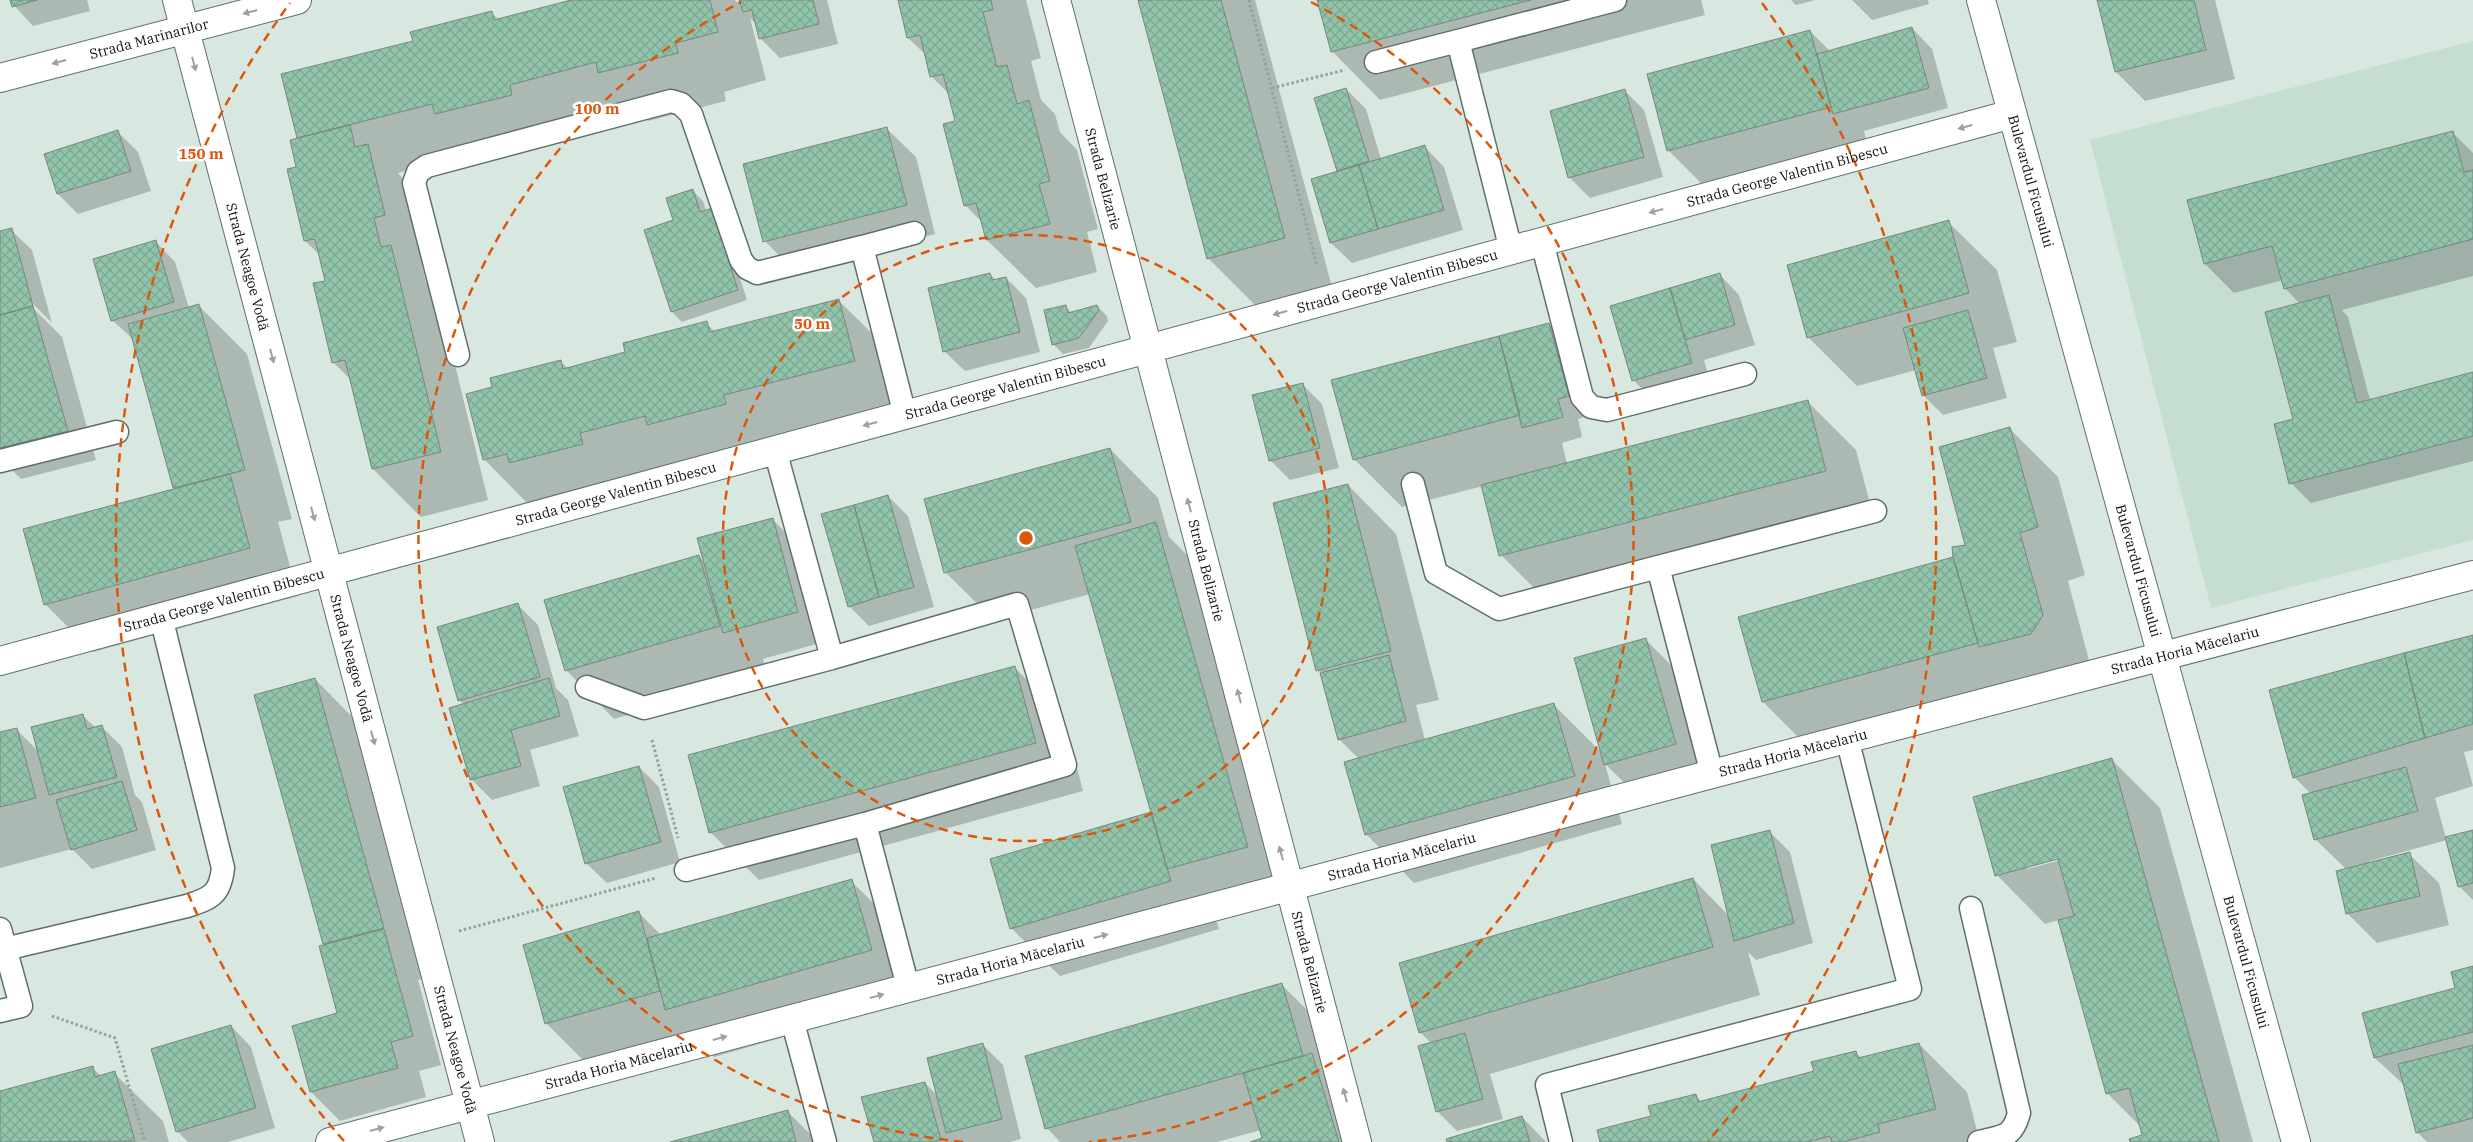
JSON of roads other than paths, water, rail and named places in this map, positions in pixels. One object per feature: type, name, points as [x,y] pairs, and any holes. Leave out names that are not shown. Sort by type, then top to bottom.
[{"type":"street","name":"Strada Neagoe Vodă","points":[[177,0],[480,1142]]},
{"type":"street","name":"Strada Marinarilor","points":[[0,78],[297,0]]},
{"type":"street","name":"Strada Belizarie","points":[[1056,0],[1357,1142]]},
{"type":"street","name":"Bulevardul Ficusului","points":[[1981,0],[2296,1142]]},
{"type":"street","name":"Strada George Valentin Bibescu","points":[[0,661],[2012,114]]},
{"type":"street","name":"Strada Horia Măcelariu","points":[[330,1142],[1847,738],[2161,657],[2466,583]]},
{"type":"lane","points":[[1376,62],[1615,0]]},
{"type":"lane","points":[[1458,41],[1511,250]]},
{"type":"lane","points":[[458,355],[414,183],[418,172],[426,166],[671,101],[681,104],[691,114],[740,260],[747,268],[757,273],[914,233]]},
{"type":"lane","points":[[1542,242],[1582,397],[1592,407],[1607,410],[1745,374]]},
{"type":"lane","points":[[862,247],[905,415]]},
{"type":"lane","points":[[0,461],[117,432]]},
{"type":"lane","points":[[775,450],[832,658]]},
{"type":"lane","points":[[1413,484],[1436,573],[1499,609],[1875,511]]},
{"type":"lane","points":[[1658,567],[1712,774]]},
{"type":"lane","points":[[587,687],[644,708],[832,658],[1017,604],[1065,765],[865,824],[686,870]]},
{"type":"lane","points":[[10,1008],[3,939],[187,906],[208,900],[221,886],[223,868],[161,617]]},
{"type":"lane","points":[[1561,1142],[1546,1085],[1910,989],[1847,738]]},
{"type":"lane","points":[[865,824],[908,988]]},
{"type":"lane","points":[[1971,908],[2018,1113],[2015,1126],[2009,1134],[1979,1142]]},
{"type":"lane","points":[[792,1019],[826,1142]]}]
